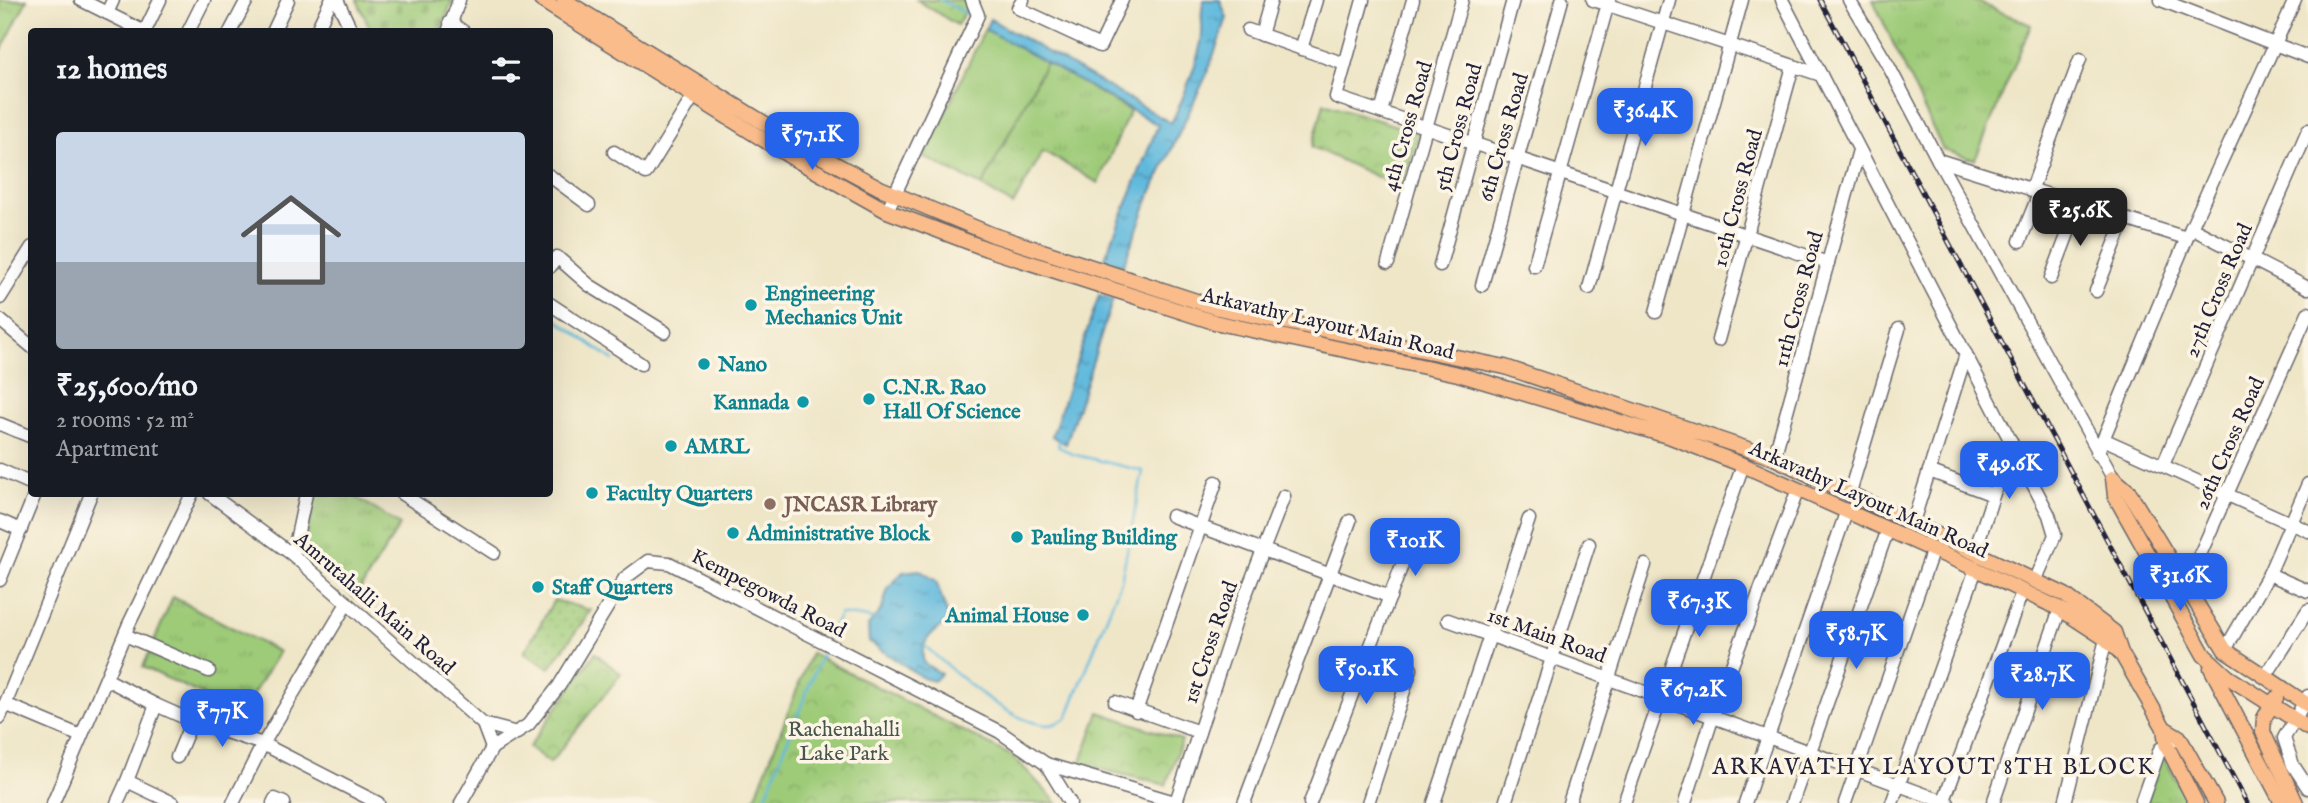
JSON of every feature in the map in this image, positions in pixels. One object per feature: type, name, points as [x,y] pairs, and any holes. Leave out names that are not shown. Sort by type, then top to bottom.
[{"type":"main road","name":"Arkavathy Layout Main Road","points":[[541,0],[791,158],[887,211],[987,249],[1214,322],[1458,374],[1629,423],[1743,465],[1847,510],[2110,635]]},
{"type":"main road","name":"Arkavathy Layout Main Road","points":[[564,0],[798,145],[894,194],[993,235],[1125,278],[1272,321],[1505,367],[1774,458],[2036,579],[2065,595],[2110,635]]},
{"type":"main road","points":[[1458,374],[1462,358]]},
{"type":"main road","points":[[2113,478],[2282,803]]},
{"type":"main road","points":[[2121,494],[2225,650],[2282,688],[2307,701]]},
{"type":"main road","points":[[2022,592],[2036,579]]},
{"type":"main road","points":[[2110,635],[2164,729],[2216,803]]},
{"type":"main road","points":[[2204,655],[2228,677],[2308,728]]},
{"type":"main road","points":[[2282,688],[2264,718],[2263,732],[2296,803]]},
{"type":"main road","points":[[2173,741],[2196,803]]},
{"type":"street","points":[[81,0],[139,28]]},
{"type":"street","points":[[107,13],[113,0]]},
{"type":"street","points":[[146,28],[160,0]]},
{"type":"street","points":[[190,28],[204,0]]},
{"type":"street","points":[[232,28],[247,0]]},
{"type":"street","points":[[274,28],[288,0]]},
{"type":"street","points":[[318,28],[331,0]]},
{"type":"street","points":[[337,0],[350,28]]},
{"type":"street","points":[[449,27],[459,0]]},
{"type":"street","points":[[887,211],[978,15],[972,0]]},
{"type":"street","points":[[1023,0],[1018,8],[1100,46],[1122,0]]},
{"type":"street","points":[[1261,35],[1271,0]]},
{"type":"street","points":[[1301,49],[1316,0]]},
{"type":"street","points":[[1363,0],[1336,97],[1828,263]]},
{"type":"street","points":[[1381,112],[1413,0]]},
{"type":"street","name":"4th Cross Road","points":[[1388,263],[1462,0]]},
{"type":"street","name":"5th Cross Road","points":[[1440,265],[1513,0]]},
{"type":"street","name":"6th Cross Road","points":[[1482,285],[1562,0]]},
{"type":"street","points":[[1593,0],[1608,2],[1662,23],[1821,75]]},
{"type":"street","points":[[1589,288],[1669,0]]},
{"type":"street","points":[[1656,312],[1742,0]]},
{"type":"street","points":[[1782,0],[2049,515],[2055,534],[2036,579]]},
{"type":"street","points":[[1849,0],[1888,65],[2097,454],[2113,478]]},
{"type":"street","points":[[2161,0],[2308,57]]},
{"type":"street","points":[[2097,454],[2188,233],[2295,0]]},
{"type":"street","points":[[1534,266],[1608,2]]},
{"type":"street","points":[[1248,30],[1345,64]]},
{"type":"street","points":[[2020,241],[2080,59]]},
{"type":"street","name":"10th Cross Road","points":[[1718,340],[1793,66]]},
{"type":"street","points":[[614,152],[646,173],[693,97]]},
{"type":"street","name":"27th Cross Road","points":[[2163,465],[2308,130]]},
{"type":"street","name":"11th Cross Road","points":[[1774,458],[1859,150]]},
{"type":"street","points":[[1938,160],[2124,221],[2188,233],[2252,260],[2308,288]]},
{"type":"street","points":[[553,178],[589,205]]},
{"type":"street","points":[[2051,278],[2078,206]]},
{"type":"street","points":[[2096,291],[2124,221]]},
{"type":"street","points":[[0,298],[28,253]]},
{"type":"street","points":[[553,263],[558,257],[589,285],[665,332]]},
{"type":"street","points":[[553,306],[641,364]]},
{"type":"street","name":"26th Cross Road","points":[[2185,588],[2308,313]]},
{"type":"street","points":[[0,320],[28,343]]},
{"type":"street","points":[[1850,492],[1899,329]]},
{"type":"street","points":[[1913,522],[1966,354]]},
{"type":"street","points":[[0,424],[28,435]]},
{"type":"street","points":[[2103,439],[2308,531]]},
{"type":"street","points":[[1975,551],[2011,441]]},
{"type":"street","points":[[1624,803],[1743,465]]},
{"type":"street","points":[[0,470],[28,482]]},
{"type":"street","points":[[1929,471],[1993,495]]},
{"type":"street","points":[[1136,710],[1216,482]]},
{"type":"street","points":[[2225,650],[2269,574],[2308,484]]},
{"type":"street","points":[[1685,803],[1713,716],[1798,489]]},
{"type":"street","name":"1st Cross Road","points":[[1177,803],[1237,617],[1284,496]]},
{"type":"street","points":[[1,575],[34,497]]},
{"type":"street","points":[[0,717],[90,497]]},
{"type":"street","points":[[53,803],[125,635],[191,497]]},
{"type":"street","name":"Amrutahalli Main Road","points":[[214,497],[293,555],[483,724],[517,733]]},
{"type":"street","points":[[293,555],[305,497]]},
{"type":"street","points":[[407,497],[494,553]]},
{"type":"street","points":[[1745,803],[1847,510]]},
{"type":"street","points":[[1172,516],[1390,597]]},
{"type":"street","points":[[1434,803],[1529,519]]},
{"type":"street","points":[[0,521],[21,530]]},
{"type":"street","points":[[1244,803],[1350,521]]},
{"type":"street","points":[[1792,803],[1888,529]]},
{"type":"street","points":[[1505,803],[1589,544]]},
{"type":"street","points":[[1310,803],[1409,547]]},
{"type":"street","points":[[1845,803],[1933,549]]},
{"type":"street","name":"Kempegowda Road","points":[[461,803],[492,748],[528,724],[559,686],[625,578],[648,561],[669,563],[1000,732],[1046,765],[1070,803]]},
{"type":"street","points":[[1569,803],[1645,565]]},
{"type":"street","points":[[1892,803],[1976,569]]},
{"type":"street","points":[[2269,574],[2308,591]]},
{"type":"street","points":[[1945,802],[2022,592]]},
{"type":"street","points":[[233,803],[263,744],[347,603]]},
{"type":"street","points":[[1993,803],[2060,609]]},
{"type":"street","points":[[2265,677],[2308,610]]},
{"type":"street","name":"1st Main Road","points":[[1448,620],[1945,802]]},
{"type":"street","points":[[125,635],[209,671]]},
{"type":"street","points":[[2064,803],[2110,635]]},
{"type":"street","points":[[1368,803],[1411,669]]},
{"type":"street","points":[[106,679],[192,721],[263,744],[378,803]]},
{"type":"street","points":[[2307,701],[2284,740],[2293,765],[2308,788]]},
{"type":"street","points":[[1115,702],[1199,732]]},
{"type":"street","points":[[5,704],[81,736]]},
{"type":"street","points":[[117,803],[156,705]]},
{"type":"street","points":[[177,757],[192,721]]},
{"type":"street","points":[[483,724],[492,748]]},
{"type":"street","points":[[2141,803],[2160,749],[2173,741]]},
{"type":"street","points":[[1046,765],[1177,803]]},
{"type":"street","points":[[127,781],[173,803]]},
{"type":"street","points":[[273,803],[275,799],[285,803]]},
{"type":"green space","points":[[0,0],[27,0],[0,53]]},
{"type":"green space","points":[[357,0],[453,0],[442,28],[370,28]]},
{"type":"green space","points":[[917,0],[964,0],[970,4],[957,25]]},
{"type":"green space","points":[[1873,0],[1973,0],[2031,25],[1975,160],[1943,150]]},
{"type":"green space","points":[[985,29],[1046,62],[982,186],[924,157]]},
{"type":"green space","points":[[1046,62],[1130,111],[1098,183],[1043,151],[1013,205],[982,186]]},
{"type":"green space","points":[[1324,103],[1419,133],[1401,188],[1312,147]]},
{"type":"green space","points":[[315,497],[356,497],[400,525],[355,598],[302,554]]},
{"type":"green space","points":[[173,597],[279,652],[241,713],[143,667]]},
{"type":"green space","points":[[554,600],[591,610],[550,668],[524,653]]},
{"type":"green space","points":[[595,653],[621,674],[550,763],[529,747]]},
{"type":"green space","name":"Rachenahalli Lake Park","points":[[811,653],[1014,757],[1057,803],[753,803]]},
{"type":"green space","points":[[1099,712],[1182,740],[1166,785],[1080,764]]},
{"type":"green space","points":[[2162,753],[2188,803],[2146,803]]},
{"type":"water","points":[[1204,0],[1220,0],[1227,18],[1206,76],[1150,195],[1123,266],[1104,260],[1158,125],[985,29],[990,19],[1171,123],[1185,93],[1201,42]]},
{"type":"water","points":[[1099,295],[1113,299],[1066,444],[1052,436]]},
{"type":"water","points":[[919,570],[936,581],[948,616],[947,622],[932,634],[923,650],[924,663],[941,674],[934,681],[923,678],[869,642],[868,626],[882,609],[888,588],[903,572]]},
{"type":"waterway","points":[[940,0],[971,16]]},
{"type":"waterway","points":[[553,317],[613,360]]},
{"type":"waterway","points":[[925,646],[982,694],[1015,715],[1047,725],[1067,718],[1121,581],[1143,471],[1072,454],[1058,446],[1060,438]]},
{"type":"waterway","points":[[828,639],[840,614],[875,619]]},
{"type":"waterway","points":[[763,803],[824,648]]},
{"type":"railway","points":[[1820,0],[2247,803]]},
{"type":"place","name":"Engineering Mechanics Unit","points":[[751,305]]},
{"type":"place","name":"Nano","points":[[704,364]]},
{"type":"place","name":"C.N.R. Rao Hall Of Science","points":[[869,399]]},
{"type":"place","name":"Kannada","points":[[803,402]]},
{"type":"place","name":"AMRL","points":[[671,446]]},
{"type":"place","name":"Faculty Quarters","points":[[592,493]]},
{"type":"place","name":"JNCASR Library","points":[[770,504]]},
{"type":"place","name":"Administrative Block","points":[[733,533]]},
{"type":"place","name":"Pauling Building","points":[[1017,537]]},
{"type":"place","name":"Staff Quarters","points":[[538,587]]},
{"type":"place","name":"Animal House","points":[[1083,615]]},
{"type":"district","name":"ARKAVATHY LAYOUT 8TH BLOCK","points":[[1934,766]]}]
